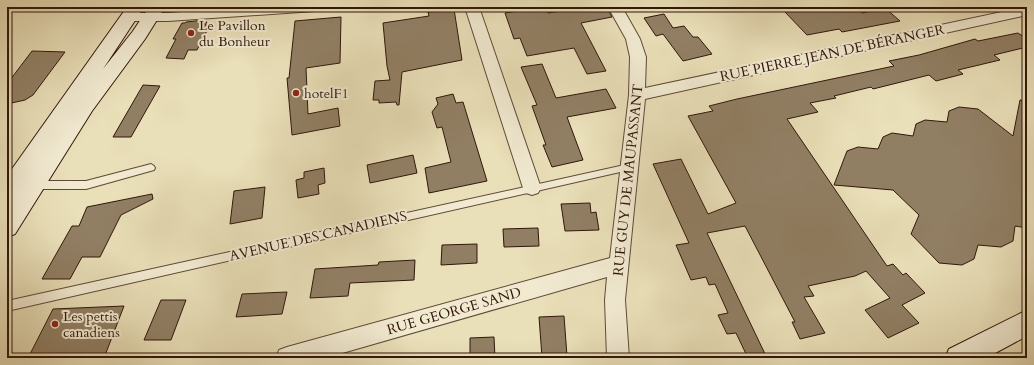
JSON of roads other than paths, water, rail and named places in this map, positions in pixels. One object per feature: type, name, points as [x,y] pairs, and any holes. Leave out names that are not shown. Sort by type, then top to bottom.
[{"type":"main road","points":[[7,227],[85,106],[139,35],[143,12]]},
{"type":"main road","points":[[7,194],[143,12]]},
{"type":"main road","points":[[959,358],[1027,322]]},
{"type":"street","points":[[143,12],[315,7]]},
{"type":"street","points":[[472,7],[532,188]]},
{"type":"street","name":"RUE GUY DE MAUPASSANT","points":[[615,7],[633,39],[638,57],[637,95],[615,300],[618,358]]},
{"type":"street","name":"RUE PIERRE JEAN DE BÉRANGER","points":[[637,95],[1027,11]]},
{"type":"street","name":"RUE GEORGE SAND","points":[[288,358],[620,264]]},
{"type":"lane","name":"AVENUE DES CANADIENS","points":[[7,306],[629,167]]},
{"type":"lane","points":[[34,185],[86,185],[151,168]]},
{"type":"place","name":"Le Pavillon du Bonheur","points":[[191,33]]},
{"type":"place","name":"hotelF1","points":[[296,93]]},
{"type":"place","name":"Les pettis canadiens","points":[[55,324]]}]
